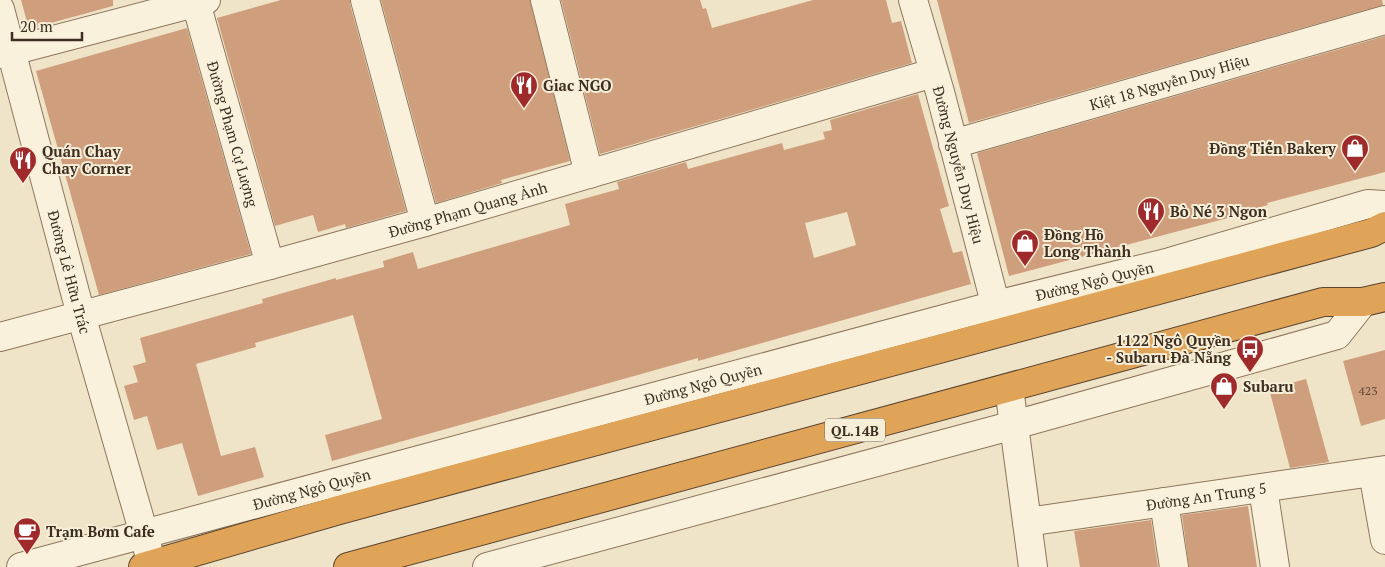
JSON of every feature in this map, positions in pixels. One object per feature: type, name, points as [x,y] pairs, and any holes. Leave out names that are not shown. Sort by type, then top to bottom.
[{"type":"highway","name":"Đường Ngô Quyền","points":[[148,566],[999,318],[1371,233],[1385,226]]},
{"type":"highway","name":"QL.14B","points":[[348,567],[1323,302],[1374,300]]},
{"type":"street","points":[[365,0],[425,222]]},
{"type":"street","points":[[545,0],[589,174]]},
{"type":"street","name":"Đường Nguyễn Duy Hiệu","points":[[913,0],[999,318]]},
{"type":"street","name":"Đường Phạm Cự Lượng","points":[[5,52],[201,1],[270,265]]},
{"type":"street","name":"Đường Lê Hữu Trác","points":[[0,9],[5,52],[144,534],[148,566]]},
{"type":"street","name":"Kiệt 18 Nguyễn Duy Hiệu","points":[[953,144],[1385,20]]},
{"type":"street","name":"Đường Phạm Quang Ảnh","points":[[0,337],[425,222],[934,73]]},
{"type":"street","name":"Đường Ngô Quyền","points":[[21,567],[144,534],[999,318],[1170,262],[1368,204],[1385,205]]},
{"type":"street","points":[[487,567],[1014,425],[1337,335],[1374,300]]},
{"type":"street","points":[[1009,388],[1034,567]]},
{"type":"street","points":[[1379,471],[1385,540]]},
{"type":"street","name":"Đường An Trung 5","points":[[1027,522],[1379,471]]},
{"type":"street","points":[[1263,488],[1275,567]]},
{"type":"street","points":[[1164,502],[1174,567]]},
{"type":"building","points":[[21,0],[113,0],[113,6],[29,29]]},
{"type":"building","points":[[281,0],[350,0],[406,211],[346,228],[345,224],[318,232],[313,215],[275,226],[217,18]]},
{"type":"building","points":[[381,0],[530,0],[570,161],[501,180],[502,183],[436,203]]},
{"type":"building","points":[[561,0],[700,0],[703,9],[706,8],[712,28],[813,0],[886,0],[892,23],[901,21],[912,63],[600,154]]},
{"type":"building","points":[[937,0],[1382,0],[1383,5],[969,123]]},
{"type":"building","points":[[187,28],[251,254],[99,295],[36,71]]},
{"type":"building","points":[[1385,36],[1385,172],[1267,203],[1268,205],[1227,216],[1228,218],[1009,276],[977,153]]},
{"type":"building","points":[[918,94],[949,206],[940,209],[953,253],[962,251],[971,284],[698,361],[698,358],[332,461],[325,435],[382,419],[353,315],[255,343],[256,347],[196,364],[221,456],[255,447],[264,477],[198,496],[182,443],[157,450],[147,416],[134,420],[124,386],[138,382],[133,366],[146,362],[140,338],[263,303],[262,299],[336,278],[336,280],[384,267],[383,261],[413,252],[418,269],[570,225],[565,204],[619,189],[617,182],[686,162],[688,169],[782,143],[784,150],[825,139],[823,132],[832,130],[830,120]],"holes":[[[847,212],[856,245],[814,258],[805,223]]]},
{"type":"building","points":[[1385,350],[1385,419],[1361,426],[1343,361]]},
{"type":"building","points":[[1306,379],[1329,462],[1290,468],[1269,389]]},
{"type":"building","points":[[1248,506],[1257,567],[1189,567],[1182,515]]},
{"type":"building","points":[[1151,520],[1158,567],[1080,567],[1074,531]]},
{"type":"place","name":"Giac NGO","points":[[524,109]]},
{"type":"place","name":"Đồng Tiến Bakery","points":[[1355,172]]},
{"type":"place","name":"Quán Chay Chay Corner","points":[[23,184]]},
{"type":"place","name":"Bò Né 3 Ngon","points":[[1151,235]]},
{"type":"place","name":"Đồng Hồ Long Thành","points":[[1025,267]]},
{"type":"place","name":"1122 Ngô Quyền - Subaru Đà Nẵng","points":[[1250,373]]},
{"type":"place","name":"Subaru","points":[[1224,410]]},
{"type":"place","name":"Trạm Bơm Cafe","points":[[27,555]]}]
